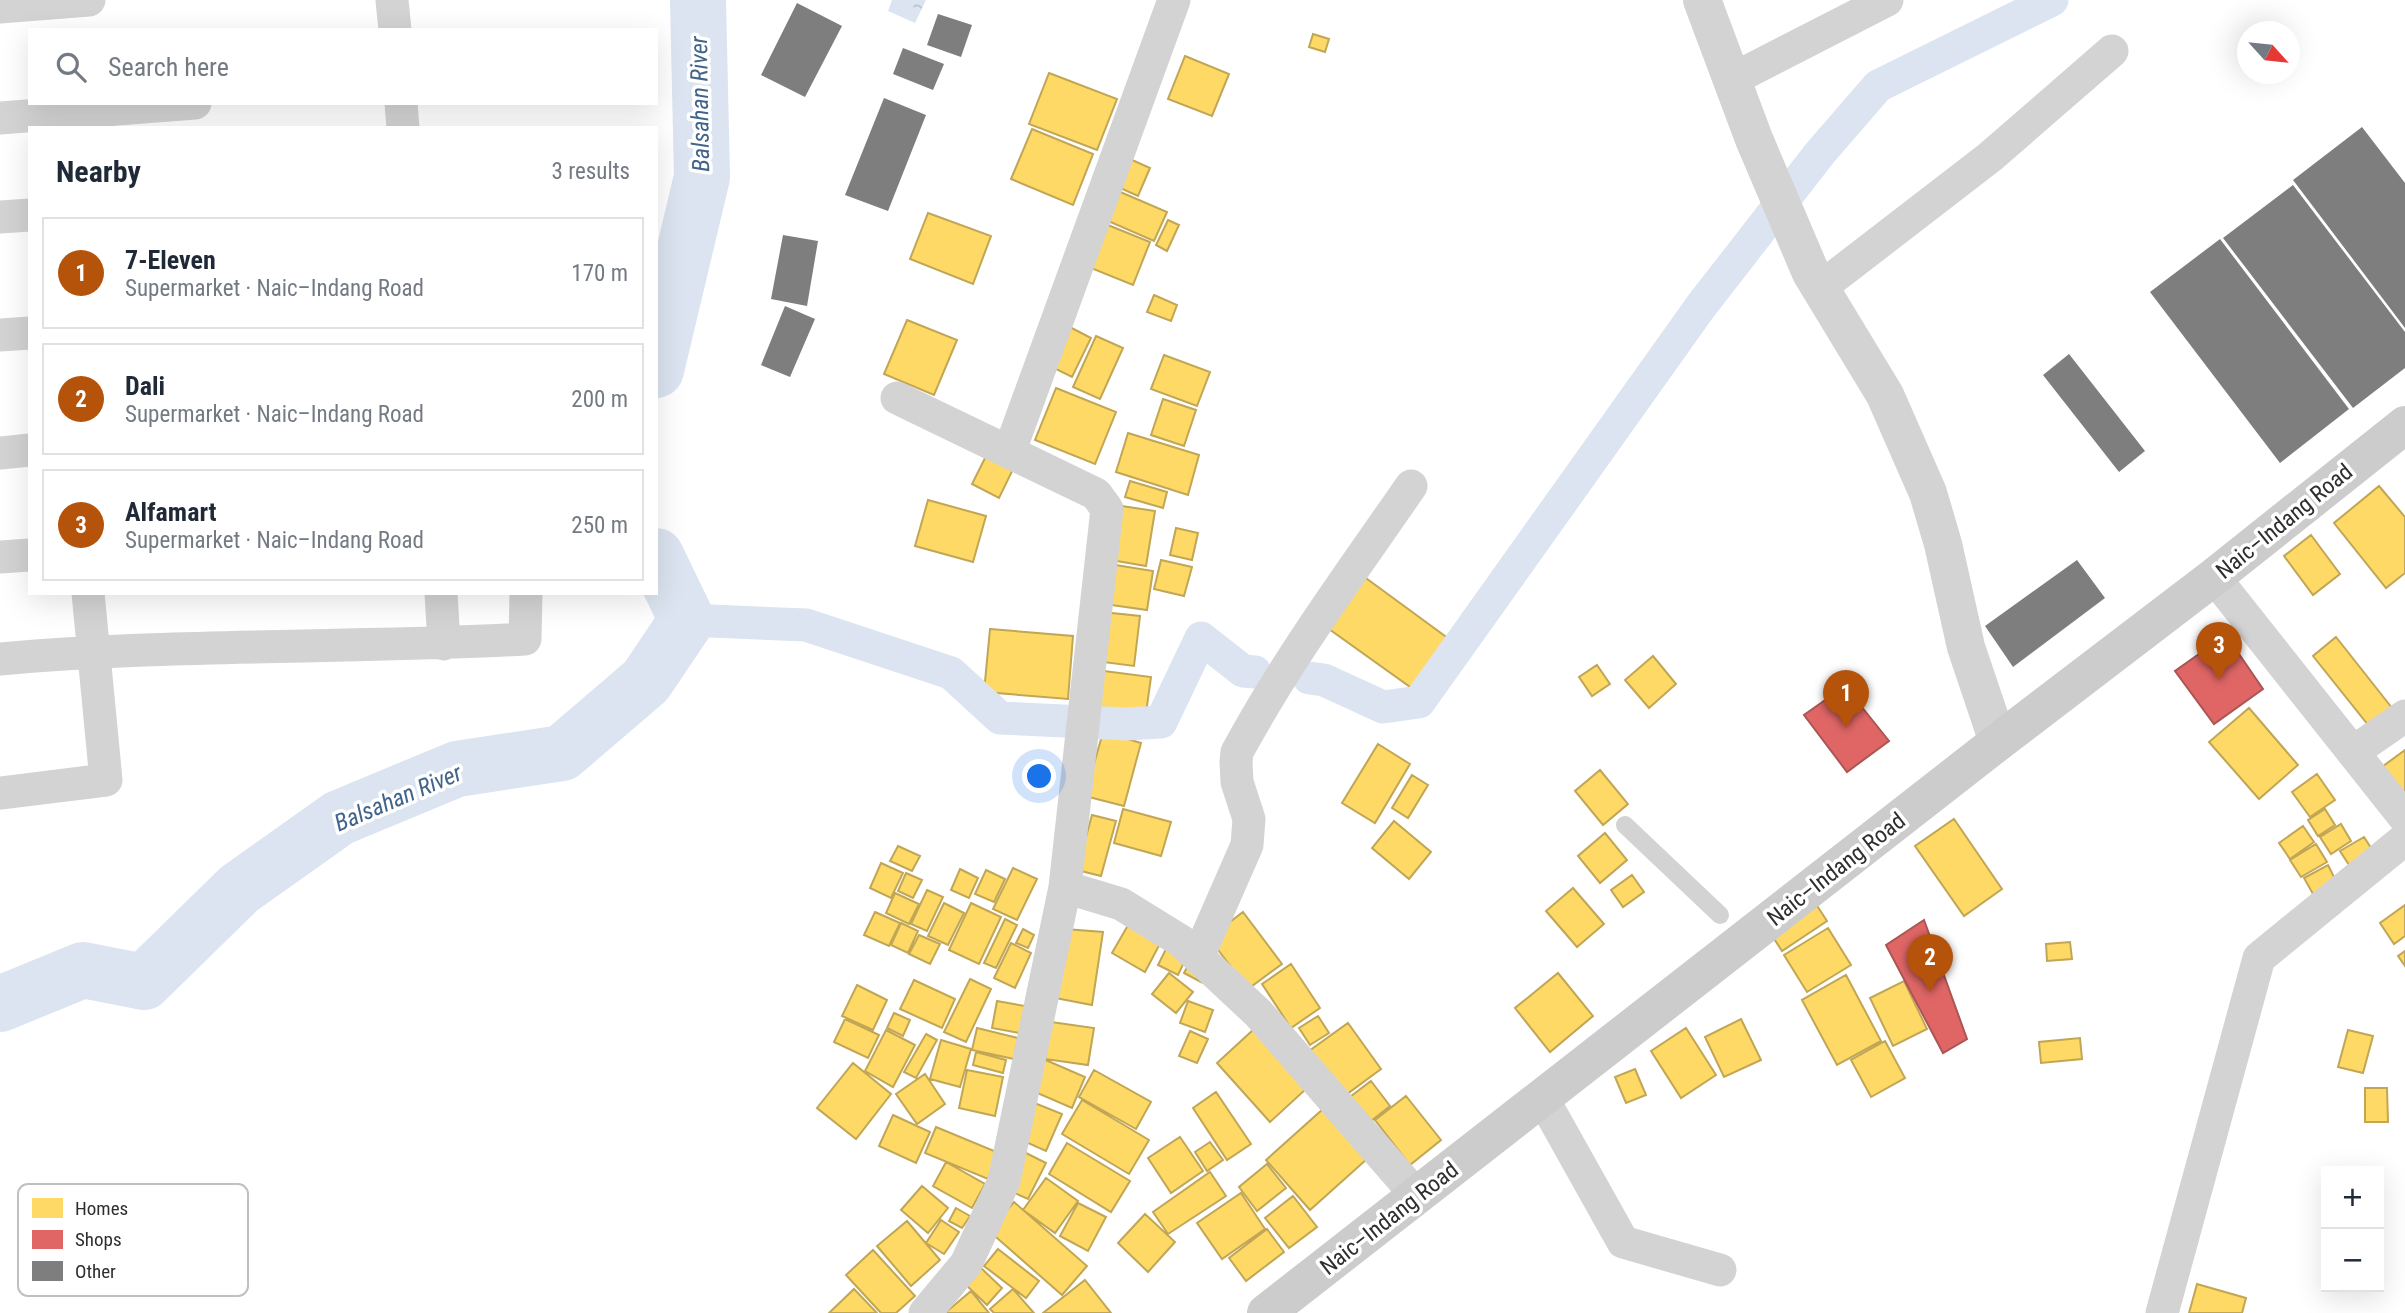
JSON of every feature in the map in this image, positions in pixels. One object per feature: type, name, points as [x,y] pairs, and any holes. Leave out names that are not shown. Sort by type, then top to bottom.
[{"type":"main road","name":"Naic–Indang Road","points":[[1266,1313],[1544,1098],[1730,926],[1998,741],[2214,577],[2405,425]]},
{"type":"street","points":[[24,10],[89,0]]},
{"type":"street","points":[[392,0],[395,28]]},
{"type":"street","points":[[1010,450],[1174,0]]},
{"type":"street","points":[[1702,0],[1754,139],[1815,281],[1885,395],[1928,493],[1943,544],[1966,647],[1998,741]]},
{"type":"street","points":[[1733,79],[1887,0]]},
{"type":"street","points":[[1815,281],[1990,156],[2112,51]]},
{"type":"street","points":[[0,118],[170,105]]},
{"type":"street","points":[[401,105],[403,126]]},
{"type":"street","points":[[0,217],[28,215]]},
{"type":"street","points":[[0,335],[28,333]]},
{"type":"street","points":[[897,398],[1010,450],[1096,494],[1107,509],[1065,887],[1004,1181],[966,1264],[926,1313]]},
{"type":"street","points":[[0,453],[28,450]]},
{"type":"street","points":[[1198,957],[1247,845],[1249,820],[1237,782],[1237,752],[1307,636],[1411,486]]},
{"type":"street","points":[[0,557],[28,555]]},
{"type":"street","points":[[2214,577],[2405,818]]},
{"type":"street","points":[[0,793],[106,780],[88,595]]},
{"type":"street","points":[[442,595],[444,644]]},
{"type":"street","points":[[0,659],[94,650],[444,644],[525,639],[526,595]]},
{"type":"street","points":[[2353,752],[2405,716]]},
{"type":"street","points":[[2162,1313],[2259,958],[2405,839]]},
{"type":"street","points":[[1065,887],[1121,904],[1181,940],[1258,1013],[1417,1196]]},
{"type":"street","points":[[1544,1098],[1622,1242],[1720,1270]]},
{"type":"lane","points":[[1625,825],[1730,926]]},
{"type":"water","points":[[892,0],[926,0],[915,23],[888,11]]},
{"type":"building: Homes","points":[[1313,34],[1329,39],[1325,52],[1309,47]]},
{"type":"building: Homes","points":[[1185,56],[1229,74],[1212,116],[1168,99]]},
{"type":"building: Homes","points":[[1049,73],[1117,99],[1097,150],[1029,124]]},
{"type":"building: Homes","points":[[1032,129],[1093,154],[1073,205],[1011,179]]},
{"type":"building: Homes","points":[[1121,155],[1150,168],[1138,196],[1109,183]]},
{"type":"building: Homes","points":[[1111,188],[1167,212],[1154,241],[1099,217]]},
{"type":"building: Homes","points":[[928,213],[991,236],[973,284],[910,259]]},
{"type":"building: Homes","points":[[1168,220],[1179,225],[1167,251],[1156,245]]},
{"type":"building: Homes","points":[[1098,221],[1150,242],[1133,285],[1081,264]]},
{"type":"building: Homes","points":[[1154,295],[1177,305],[1171,321],[1147,312]]},
{"type":"building: Homes","points":[[907,320],[957,340],[934,395],[884,374]]},
{"type":"building: Homes","points":[[1062,323],[1091,338],[1072,377],[1042,362]]},
{"type":"building: Homes","points":[[1096,336],[1123,348],[1100,399],[1073,387]]},
{"type":"building: Homes","points":[[1164,355],[1210,372],[1197,406],[1151,389]]},
{"type":"building: Homes","points":[[1056,388],[1116,412],[1095,464],[1035,440]]},
{"type":"building: Homes","points":[[1163,399],[1196,410],[1184,446],[1151,435]]},
{"type":"building: Homes","points":[[1128,433],[1199,455],[1188,495],[1116,472]]},
{"type":"building: Homes","points":[[992,444],[1019,457],[999,498],[972,484]]},
{"type":"building: Homes","points":[[1130,481],[1167,492],[1163,508],[1125,497]]},
{"type":"building: Homes","points":[[2379,486],[2405,517],[2405,573],[2386,588],[2334,523]]},
{"type":"building: Homes","points":[[928,500],[986,516],[973,562],[915,546]]},
{"type":"building: Homes","points":[[1115,505],[1155,511],[1146,566],[1105,559]]},
{"type":"building: Homes","points":[[1176,528],[1198,533],[1192,560],[1170,555]]},
{"type":"building: Homes","points":[[2311,535],[2340,574],[2313,595],[2284,556]]},
{"type":"building: Homes","points":[[1161,560],[1192,567],[1184,596],[1154,589]]},
{"type":"building: Homes","points":[[1103,563],[1153,571],[1147,610],[1097,603]]},
{"type":"building: Homes","points":[[1359,573],[1449,639],[1413,689],[1322,624]]},
{"type":"building: Homes","points":[[1102,612],[1140,616],[1134,666],[1095,661]]},
{"type":"building: Homes","points":[[990,629],[1073,636],[1068,699],[984,692]]},
{"type":"building: Homes","points":[[2336,637],[2396,713],[2373,731],[2313,656]]},
{"type":"building: Homes","points":[[1653,656],[1676,684],[1649,708],[1625,680]]},
{"type":"building: Homes","points":[[1597,665],[1610,684],[1592,696],[1579,677]]},
{"type":"building: Homes","points":[[1104,671],[1151,677],[1146,713],[1099,707]]},
{"type":"building: Homes","points":[[2249,708],[2298,765],[2259,799],[2209,742]]},
{"type":"building: Homes","points":[[1103,732],[1141,743],[1124,806],[1085,796]]},
{"type":"building: Homes","points":[[1378,744],[1410,764],[1375,823],[1342,803]]},
{"type":"building: Homes","points":[[2405,750],[2405,812],[2375,772]]},
{"type":"building: Homes","points":[[1600,770],[1628,804],[1603,825],[1575,791]]},
{"type":"building: Homes","points":[[2317,774],[2335,800],[2310,817],[2292,792]]},
{"type":"building: Homes","points":[[1412,775],[1428,785],[1408,818],[1392,808]]},
{"type":"building: Homes","points":[[1123,809],[1171,822],[1161,856],[1114,843]]},
{"type":"building: Homes","points":[[2325,809],[2335,825],[2318,836],[2308,820]]},
{"type":"building: Homes","points":[[1092,815],[1116,821],[1101,876],[1077,870]]},
{"type":"building: Homes","points":[[1954,819],[2002,889],[1964,916],[1915,846]]},
{"type":"building: Homes","points":[[1394,821],[1431,852],[1409,879],[1372,848]]},
{"type":"building: Homes","points":[[2341,824],[2351,841],[2331,854],[2320,837]]},
{"type":"building: Homes","points":[[2303,826],[2314,842],[2290,859],[2279,843]]},
{"type":"building: Homes","points":[[1605,833],[1627,860],[1600,883],[1578,856]]},
{"type":"building: Homes","points":[[2364,837],[2373,851],[2349,865],[2340,851]]},
{"type":"building: Homes","points":[[2316,844],[2327,862],[2301,877],[2290,860]]},
{"type":"building: Homes","points":[[898,846],[920,856],[912,871],[890,861]]},
{"type":"building: Homes","points":[[881,863],[903,873],[891,898],[870,888]]},
{"type":"building: Homes","points":[[2328,865],[2336,881],[2313,894],[2304,878]]},
{"type":"building: Homes","points":[[1013,868],[1037,879],[1017,920],[993,909]]},
{"type":"building: Homes","points":[[960,869],[978,878],[969,898],[951,890]]},
{"type":"building: Homes","points":[[986,870],[1005,879],[994,902],[975,894]]},
{"type":"building: Homes","points":[[906,873],[922,880],[913,898],[898,891]]},
{"type":"building: Homes","points":[[1632,875],[1644,892],[1623,907],[1611,890]]},
{"type":"building: Homes","points":[[1573,888],[1604,924],[1577,947],[1546,911]]},
{"type":"building: Homes","points":[[927,890],[943,897],[927,931],[911,924]]},
{"type":"building: Homes","points":[[895,893],[919,904],[909,924],[886,913]]},
{"type":"building: Homes","points":[[1812,898],[1827,921],[1782,951],[1767,928]]},
{"type":"building: Homes","points":[[944,903],[964,913],[948,945],[928,936]]},
{"type":"building: Homes","points":[[971,903],[1001,917],[979,964],[949,950]]},
{"type":"building: Homes","points":[[2405,905],[2405,936],[2394,944],[2380,923]]},
{"type":"building: Homes","points":[[875,912],[900,923],[889,946],[864,935]]},
{"type":"building: Homes","points":[[1243,912],[1282,964],[1248,989],[1209,938]]},
{"type":"building: Homes","points":[[1005,919],[1017,925],[996,968],[984,963]]},
{"type":"building: Homes","points":[[1131,920],[1163,938],[1145,972],[1112,953]]},
{"type":"building: Homes","points":[[901,923],[918,931],[908,953],[891,945]]},
{"type":"building: Homes","points":[[1828,928],[1851,965],[1807,992],[1784,955]]},
{"type":"building: Homes","points":[[1023,929],[1034,935],[1028,948],[1016,943]]},
{"type":"building: Homes","points":[[1065,929],[1103,932],[1092,1005],[1050,997]]},
{"type":"building: Homes","points":[[919,935],[940,944],[930,964],[909,954]]},
{"type":"building: Homes","points":[[2070,942],[2072,959],[2047,961],[2046,944]]},
{"type":"building: Homes","points":[[1011,943],[1031,953],[1015,988],[994,978]]},
{"type":"building: Homes","points":[[1169,943],[1189,952],[1178,975],[1158,965]]},
{"type":"building: Homes","points":[[2405,951],[2405,966],[2398,956]]},
{"type":"building: Homes","points":[[1191,959],[1201,982],[1184,973]]},
{"type":"building: Homes","points":[[1291,964],[1320,1008],[1291,1028],[1262,984]]},
{"type":"building: Homes","points":[[1169,973],[1193,992],[1176,1013],[1152,994]]},
{"type":"building: Homes","points":[[1558,973],[1593,1016],[1550,1052],[1515,1008]]},
{"type":"building: Homes","points":[[1846,975],[1881,1041],[1837,1065],[1802,1000]]},
{"type":"building: Homes","points":[[970,979],[991,989],[966,1042],[944,1032]]},
{"type":"building: Homes","points":[[914,980],[955,999],[942,1028],[900,1009]]},
{"type":"building: Homes","points":[[1904,981],[1927,1029],[1893,1046],[1870,998]]},
{"type":"building: Homes","points":[[857,985],[887,1000],[873,1030],[842,1016]]},
{"type":"building: Homes","points":[[997,1001],[1025,1006],[1020,1033],[992,1028]]},
{"type":"building: Homes","points":[[1188,1001],[1213,1010],[1205,1032],[1180,1023]]},
{"type":"building: Homes","points":[[894,1013],[910,1020],[903,1036],[887,1028]]},
{"type":"building: Homes","points":[[1318,1016],[1329,1033],[1310,1045],[1299,1028]]},
{"type":"building: Homes","points":[[845,1019],[879,1035],[868,1058],[834,1042]]},
{"type":"building: Homes","points":[[1741,1019],[1761,1060],[1724,1077],[1705,1037]]},
{"type":"building: Homes","points":[[1051,1022],[1094,1028],[1088,1065],[1045,1059]]},
{"type":"building: Homes","points":[[1348,1023],[1381,1069],[1343,1097],[1309,1051]]},
{"type":"building: Homes","points":[[977,1028],[1018,1038],[1014,1059],[972,1050]]},
{"type":"building: Homes","points":[[1686,1028],[1716,1075],[1681,1098],[1651,1051]]},
{"type":"building: Homes","points":[[886,1030],[915,1045],[893,1087],[865,1071]]},
{"type":"building: Homes","points":[[1253,1030],[1306,1089],[1270,1122],[1217,1063]]},
{"type":"building: Homes","points":[[2348,1030],[2373,1036],[2363,1073],[2338,1067]]},
{"type":"building: Homes","points":[[1190,1031],[1208,1039],[1197,1063],[1179,1056]]},
{"type":"building: Homes","points":[[926,1034],[937,1040],[916,1078],[904,1072]]},
{"type":"building: Homes","points":[[2080,1038],[2082,1059],[2041,1063],[2039,1042]]},
{"type":"building: Homes","points":[[941,1040],[971,1049],[960,1087],[930,1079]]},
{"type":"building: Homes","points":[[1885,1041],[1905,1078],[1871,1097],[1851,1060]]},
{"type":"building: Homes","points":[[976,1052],[1006,1060],[1003,1073],[973,1065]]},
{"type":"building: Homes","points":[[1041,1058],[1085,1077],[1072,1108],[1028,1089]]},
{"type":"building: Homes","points":[[853,1063],[891,1094],[856,1139],[817,1108]]},
{"type":"building: Homes","points":[[1635,1069],[1646,1095],[1626,1103],[1615,1077]]},
{"type":"building: Homes","points":[[967,1070],[1003,1077],[995,1116],[959,1108]]},
{"type":"building: Homes","points":[[1094,1070],[1151,1102],[1136,1129],[1079,1097]]},
{"type":"building: Homes","points":[[925,1074],[945,1104],[917,1124],[896,1094]]},
{"type":"building: Homes","points":[[1371,1081],[1390,1106],[1366,1125],[1346,1100]]},
{"type":"building: Homes","points":[[2365,1088],[2387,1088],[2388,1122],[2365,1122]]},
{"type":"building: Homes","points":[[1216,1092],[1251,1144],[1227,1160],[1193,1108]]},
{"type":"building: Homes","points":[[1406,1096],[1441,1140],[1410,1165],[1375,1120]]},
{"type":"building: Homes","points":[[1027,1100],[1062,1114],[1046,1151],[1017,1138]]},
{"type":"building: Homes","points":[[1082,1100],[1149,1140],[1129,1174],[1062,1134]]},
{"type":"building: Homes","points":[[1323,1109],[1367,1159],[1310,1210],[1266,1160]]},
{"type":"building: Homes","points":[[893,1115],[930,1132],[916,1163],[879,1146]]},
{"type":"building: Homes","points":[[936,1127],[999,1153],[988,1179],[925,1153]]},
{"type":"building: Homes","points":[[1180,1137],[1203,1171],[1171,1193],[1148,1158]]},
{"type":"building: Homes","points":[[1210,1142],[1223,1160],[1207,1171],[1195,1152]]},
{"type":"building: Homes","points":[[1067,1143],[1130,1181],[1111,1212],[1049,1174]]},
{"type":"building: Homes","points":[[1020,1150],[1046,1163],[1028,1199],[1006,1189]]},
{"type":"building: Homes","points":[[946,1162],[985,1184],[972,1208],[933,1186]]},
{"type":"building: Homes","points":[[1267,1164],[1286,1188],[1257,1211],[1239,1187]]},
{"type":"building: Homes","points":[[1210,1172],[1226,1196],[1168,1234],[1153,1212]]},
{"type":"building: Homes","points":[[1046,1178],[1078,1201],[1055,1233],[1023,1210]]},
{"type":"building: Homes","points":[[922,1186],[948,1208],[928,1233],[901,1210]]},
{"type":"building: Homes","points":[[1241,1193],[1265,1229],[1222,1259],[1197,1223]]},
{"type":"building: Homes","points":[[1293,1196],[1317,1227],[1289,1248],[1265,1218]]},
{"type":"building: Homes","points":[[1014,1202],[1087,1266],[1062,1295],[989,1231]]},
{"type":"building: Homes","points":[[1078,1203],[1106,1217],[1088,1251],[1060,1236]]},
{"type":"building: Homes","points":[[956,1208],[970,1216],[962,1228],[949,1221]]},
{"type":"building: Homes","points":[[1145,1214],[1175,1242],[1148,1272],[1118,1243]]},
{"type":"building: Homes","points":[[941,1220],[959,1232],[944,1254],[926,1243]]},
{"type":"building: Homes","points":[[907,1221],[940,1260],[911,1286],[877,1246]]},
{"type":"building: Homes","points":[[1267,1229],[1284,1252],[1246,1281],[1229,1258]]},
{"type":"building: Homes","points":[[998,1249],[1039,1281],[1026,1298],[984,1266]]},
{"type":"building: Homes","points":[[873,1250],[915,1296],[896,1313],[881,1313],[846,1275]]},
{"type":"building: Homes","points":[[980,1267],[1002,1288],[987,1305],[965,1284]]},
{"type":"building: Homes","points":[[1085,1280],[1111,1313],[1043,1313]]},
{"type":"building: Homes","points":[[2197,1284],[2246,1298],[2242,1313],[2189,1313]]},
{"type":"building: Homes","points":[[854,1289],[877,1313],[829,1313]]},
{"type":"building: Homes","points":[[1013,1289],[1034,1313],[994,1313],[990,1309]]},
{"type":"building: Homes","points":[[971,1291],[989,1313],[945,1313]]},
{"type":"building: Shops","points":[[2226,635],[2263,689],[2214,724],[2175,671]]},
{"type":"building: Shops","points":[[1845,686],[1889,741],[1847,772],[1804,715]]},
{"type":"building: Shops","points":[[1924,920],[1967,1039],[1943,1053],[1886,945]]},
{"type":"building: Other","points":[[797,3],[842,26],[805,97],[761,75]]},
{"type":"building: Other","points":[[938,14],[972,25],[961,57],[927,45]]},
{"type":"building: Other","points":[[903,48],[944,64],[933,90],[893,74]]},
{"type":"building: Other","points":[[884,98],[926,115],[888,211],[845,195]]},
{"type":"building: Other","points":[[2362,127],[2405,183],[2405,328],[2293,180]]},
{"type":"building: Other","points":[[2293,185],[2405,332],[2405,368],[2353,408],[2223,238]]},
{"type":"building: Other","points":[[783,235],[818,241],[807,306],[771,299]]},
{"type":"building: Other","points":[[2220,239],[2349,409],[2280,463],[2150,292]]},
{"type":"building: Other","points":[[785,306],[815,319],[790,377],[761,365]]},
{"type":"building: Other","points":[[2069,354],[2145,451],[2119,472],[2043,375]]},
{"type":"building: Other","points":[[2077,560],[2105,598],[2013,667],[1985,626]]},
{"type":"waterway","name":"Balsahan River","points":[[658,362],[702,177],[698,0]]},
{"type":"waterway","points":[[1309,678],[1324,680],[1383,707],[1419,702],[1701,306],[1820,153],[1878,86],[2052,0]]},
{"type":"waterway","name":"Balsahan River","points":[[0,1004],[83,970],[144,982],[239,889],[339,818],[457,769],[562,753],[646,681],[687,620],[658,560]]},
{"type":"waterway","points":[[687,620],[806,625],[951,673],[1000,718],[1127,724],[1161,722],[1201,638],[1243,671],[1255,672]]},
{"type":"place","name":"Alfamart","points":[[2219,680]]},
{"type":"place","name":"7-Eleven","points":[[1846,728]]},
{"type":"place","name":"Dali","points":[[1930,992]]}]
